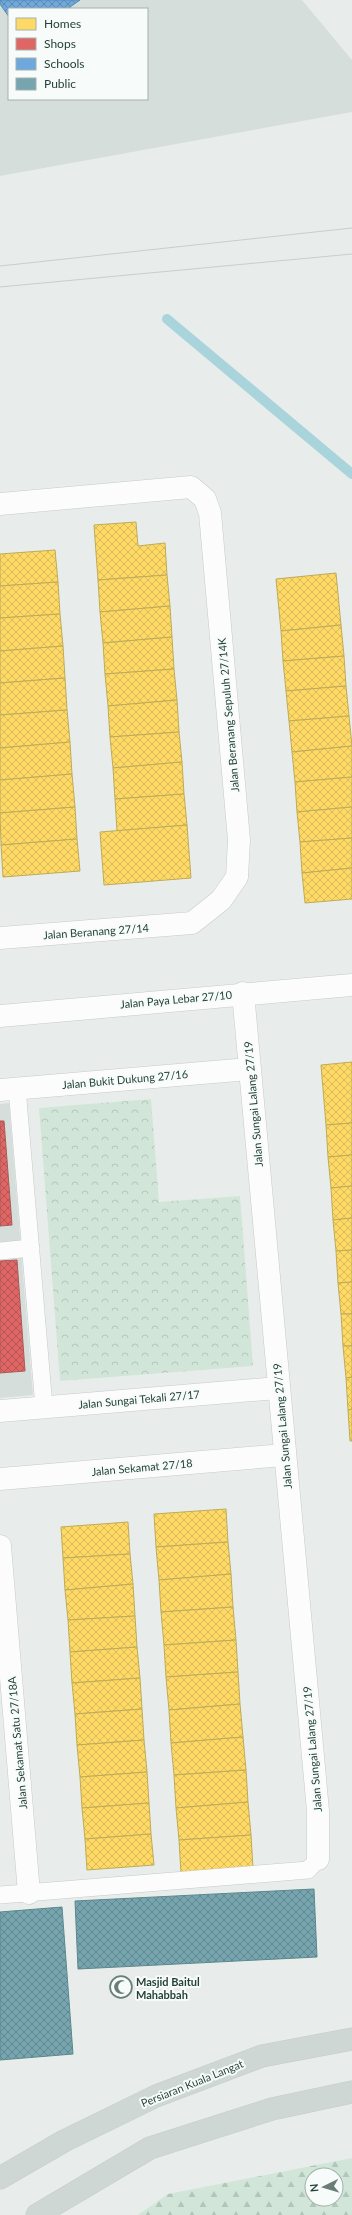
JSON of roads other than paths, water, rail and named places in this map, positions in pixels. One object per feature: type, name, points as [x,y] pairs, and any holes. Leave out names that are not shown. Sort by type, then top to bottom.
[{"type":"main road","name":"Persiaran Kuala Langat","points":[[0,2178],[64,2141],[156,2096],[262,2056],[352,2039]]},
{"type":"main road","points":[[37,2215],[150,2148],[272,2109],[352,2092]]},
{"type":"street","name":"Jalan Beranang Sepuluh 27/14K","points":[[0,504],[191,487],[199,492],[205,499],[210,513],[239,840],[237,876],[221,900],[192,923]]},
{"type":"street","name":"Jalan Beranang 27/14","points":[[0,938],[192,923]]},
{"type":"street","name":"Jalan Paya Lebar 27/10","points":[[0,1016],[243,993],[352,985]]},
{"type":"street","name":"Jalan Sungai Lalang 27/19","points":[[243,993],[284,1455],[318,1811],[318,1859]]},
{"type":"street","name":"Jalan Bukit Dukung 27/16","points":[[9,1089],[249,1069]]},
{"type":"street","name":"Jalan Sungai Tekali 27/17","points":[[0,1411],[278,1388]]},
{"type":"street","name":"Jalan Sekamat 27/18","points":[[0,1479],[284,1455]]},
{"type":"street","name":"Jalan Sekamat Satu 27/18A","points":[[0,1546],[29,1893]]},
{"type":"lane","points":[[9,1089],[31,1248],[44,1407]]},
{"type":"lane","points":[[0,1251],[31,1248]]},
{"type":"lane","points":[[0,1895],[308,1870],[318,1859]]},
{"type":"waterway","points":[[167,319],[352,474]]},
{"type":"tram line","points":[[0,266],[352,228]]},
{"type":"tram line","points":[[0,287],[352,254]]},
{"type":"place","name":"Masjid Baitul Mahabbah","points":[[121,1987]]}]
